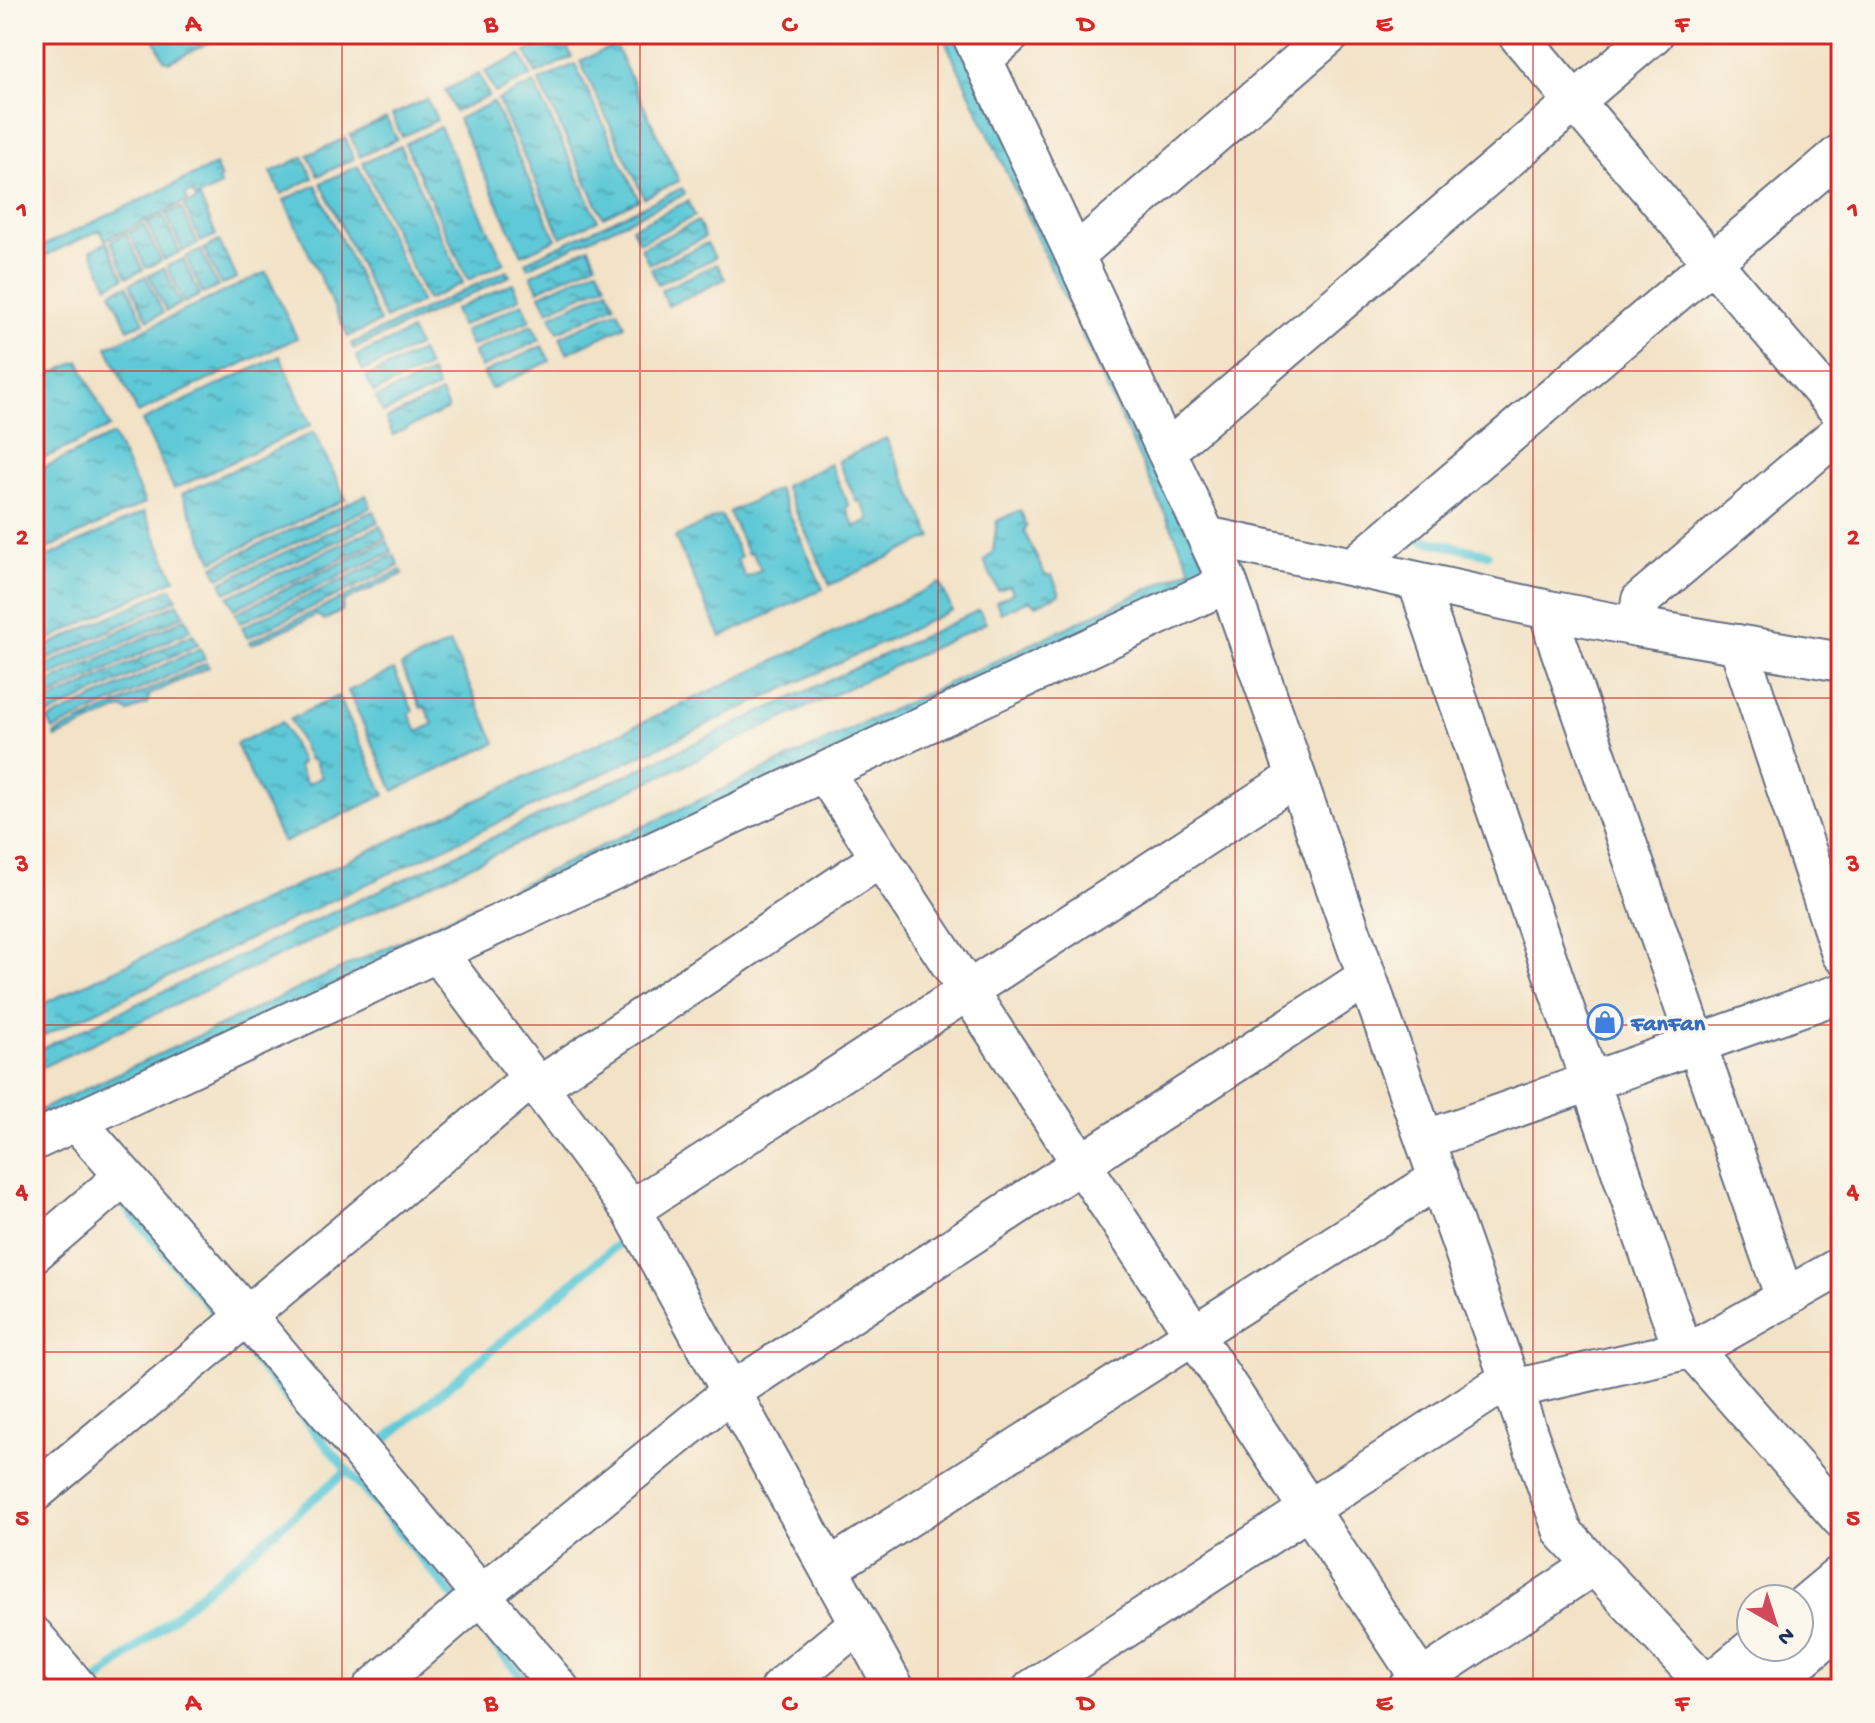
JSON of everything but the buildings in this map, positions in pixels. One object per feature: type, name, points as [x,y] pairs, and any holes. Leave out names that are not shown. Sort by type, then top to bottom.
[{"type":"main road","points":[[1815,1600],[1841,1578]]},
{"type":"main road","points":[[1761,1689],[1841,1622]]},
{"type":"main road","points":[[1709,1689],[1739,1663]]},
{"type":"street","points":[[1011,34],[977,46],[1228,583],[1563,1532],[1709,1689]]},
{"type":"street","points":[[1075,255],[1331,34]]},
{"type":"street","points":[[1517,34],[1841,413]]},
{"type":"street","points":[[1166,451],[1654,34]]},
{"type":"street","points":[[1353,567],[1841,153]]},
{"type":"street","points":[[1637,627],[1641,600],[1841,431]]},
{"type":"street","points":[[1206,536],[1549,610],[1841,662]]},
{"type":"street","points":[[1417,581],[1589,1082],[1687,1350],[1841,1519]]},
{"type":"street","points":[[34,1141],[1228,583]]},
{"type":"street","points":[[1549,610],[1556,638],[1785,1298]]},
{"type":"street","points":[[1738,644],[1841,954]]},
{"type":"street","points":[[824,772],[1308,1508],[1418,1686],[1594,1565]]},
{"type":"street","points":[[631,1210],[1296,777]]},
{"type":"street","points":[[34,1493],[246,1315],[535,1082],[880,858]]},
{"type":"street","points":[[437,952],[631,1210],[895,1689]]},
{"type":"street","points":[[372,1689],[481,1595],[731,1392],[1367,977]]},
{"type":"street","points":[[1425,1140],[1841,993]]},
{"type":"street","points":[[76,1121],[246,1315],[560,1689]]},
{"type":"street","points":[[34,1253],[124,1176]]},
{"type":"street","points":[[829,1568],[1439,1178]]},
{"type":"street","points":[[1032,1689],[1308,1508],[1511,1384],[1699,1347],[1841,1266]]},
{"type":"street","points":[[779,1689],[859,1623]]},
{"type":"street","points":[[34,1636],[79,1689]]},
{"type":"water","points":[[152,34],[211,34],[214,40],[169,62],[164,60]]},
{"type":"water","points":[[942,34],[958,34],[1211,576],[34,1129],[34,1113],[1191,569]]},
{"type":"water","points":[[562,35],[572,57],[536,74],[526,52]]},
{"type":"water","points":[[615,45],[679,181],[644,198],[580,61]]},
{"type":"water","points":[[521,55],[531,76],[495,93],[485,72]]},
{"type":"water","points":[[575,64],[639,200],[603,217],[539,81]]},
{"type":"water","points":[[479,74],[489,96],[455,112],[445,90]]},
{"type":"water","points":[[534,83],[598,220],[561,237],[498,100]]},
{"type":"water","points":[[427,99],[437,120],[402,137],[392,115]]},
{"type":"water","points":[[493,102],[556,239],[522,255],[458,119]]},
{"type":"water","points":[[386,118],[397,139],[360,157],[350,135]]},
{"type":"water","points":[[440,127],[504,263],[468,280],[405,144]]},
{"type":"water","points":[[345,138],[354,159],[318,176],[308,155]]},
{"type":"water","points":[[400,146],[463,283],[427,300],[363,163]]},
{"type":"water","points":[[303,157],[313,178],[281,194],[271,172]]},
{"type":"water","points":[[215,165],[221,186],[196,198],[192,192],[185,195],[188,201],[105,240],[100,230],[34,261],[34,250]]},
{"type":"water","points":[[358,166],[421,302],[385,319],[321,183]]},
{"type":"water","points":[[316,185],[380,322],[348,337],[284,200]]},
{"type":"water","points":[[682,188],[685,194],[528,268],[525,262]]},
{"type":"water","points":[[200,198],[216,235],[201,242],[184,206]]},
{"type":"water","points":[[688,201],[695,216],[639,243],[632,228]]},
{"type":"water","points":[[181,208],[198,244],[183,251],[166,214]]},
{"type":"water","points":[[163,216],[180,252],[164,260],[147,223]]},
{"type":"water","points":[[698,221],[705,237],[649,264],[641,248]]},
{"type":"water","points":[[144,225],[161,261],[146,268],[129,232]]},
{"type":"water","points":[[126,233],[143,270],[127,277],[111,241]]},
{"type":"water","points":[[219,241],[237,278],[221,285],[204,249]]},
{"type":"water","points":[[107,242],[124,278],[108,286],[91,250]]},
{"type":"water","points":[[707,243],[715,258],[658,284],[651,269]]},
{"type":"water","points":[[589,247],[596,263],[538,290],[531,275]]},
{"type":"water","points":[[201,250],[218,287],[203,294],[186,257]]},
{"type":"water","points":[[183,259],[200,295],[184,303],[167,266]]},
{"type":"water","points":[[717,264],[725,279],[668,306],[661,290]]},
{"type":"water","points":[[164,268],[181,304],[166,311],[149,275]]},
{"type":"water","points":[[598,268],[606,284],[548,311],[540,295]]},
{"type":"water","points":[[507,270],[510,276],[354,349],[351,344]]},
{"type":"water","points":[[266,272],[297,338],[138,413],[107,347]]},
{"type":"water","points":[[146,276],[163,313],[148,320],[130,284]]},
{"type":"water","points":[[513,283],[520,298],[461,326],[454,310]]},
{"type":"water","points":[[127,285],[144,322],[128,329],[111,292]]},
{"type":"water","points":[[608,289],[615,305],[558,332],[550,316]]},
{"type":"water","points":[[523,303],[530,320],[471,347],[464,331]]},
{"type":"water","points":[[618,310],[625,326],[567,353],[560,337]]},
{"type":"water","points":[[532,325],[540,340],[481,368],[473,352]]},
{"type":"water","points":[[411,331],[418,346],[363,371],[356,356]]},
{"type":"water","points":[[542,346],[550,361],[491,389],[483,373]]},
{"type":"water","points":[[421,351],[428,367],[374,393],[366,377]]},
{"type":"water","points":[[280,356],[311,425],[174,489],[142,421]]},
{"type":"water","points":[[79,361],[110,427],[34,463],[34,382]]},
{"type":"water","points":[[431,373],[438,388],[383,413],[376,398]]},
{"type":"water","points":[[441,393],[448,409],[393,435],[386,419]]},
{"type":"water","points":[[314,432],[346,499],[213,561],[182,494]]},
{"type":"water","points":[[113,435],[145,503],[34,555],[34,472]]},
{"type":"water","points":[[886,438],[932,537],[830,585],[784,486],[830,464],[855,527],[870,519],[861,501],[857,502],[838,461]]},
{"type":"water","points":[[778,489],[823,589],[721,637],[675,537],[721,515],[741,557],[737,560],[746,578],[761,570],[752,552],[748,554],[729,512]]},
{"type":"water","points":[[366,495],[371,507],[219,578],[213,566]]},
{"type":"water","points":[[1020,510],[1027,526],[1024,531],[1045,575],[1052,575],[1060,594],[1036,605],[1029,600],[1001,613],[996,602],[1013,593],[1010,586],[998,590],[984,561],[993,552],[997,521]]},
{"type":"water","points":[[373,511],[378,522],[226,593],[221,582]]},
{"type":"water","points":[[144,512],[175,579],[43,642],[34,623],[34,563]]},
{"type":"water","points":[[380,526],[386,538],[234,609],[228,597]]},
{"type":"water","points":[[387,541],[392,552],[240,623],[235,613]]},
{"type":"water","points":[[394,555],[399,566],[247,638],[242,627]]},
{"type":"water","points":[[401,570],[403,574],[343,602],[342,611],[324,620],[317,615],[251,645],[249,642]]},
{"type":"water","points":[[940,583],[952,610],[34,1040],[34,1008]]},
{"type":"water","points":[[171,588],[177,599],[34,666],[34,652]]},
{"type":"water","points":[[178,603],[184,615],[34,684],[34,671]]},
{"type":"water","points":[[979,610],[986,623],[34,1071],[34,1052]]},
{"type":"water","points":[[186,618],[191,630],[39,702],[34,689]]},
{"type":"water","points":[[193,634],[198,644],[46,716],[41,705]]},
{"type":"water","points":[[450,643],[496,743],[394,791],[348,691],[394,670],[413,711],[409,714],[418,732],[433,724],[425,707],[421,708],[401,666]]},
{"type":"water","points":[[200,648],[205,659],[53,730],[48,720]]},
{"type":"water","points":[[206,663],[209,667],[149,695],[148,703],[129,712],[122,708],[56,738],[54,734]]},
{"type":"water","points":[[338,696],[385,795],[283,843],[236,744],[282,722],[302,763],[298,766],[307,784],[322,777],[313,759],[309,760],[290,719]]},
{"type":"waterway","points":[[1405,536],[1487,554]]},
{"type":"waterway","points":[[116,1195],[222,1321]]},
{"type":"waterway","points":[[376,1447],[628,1236]]},
{"type":"waterway","points":[[236,1338],[459,1603]]},
{"type":"waterway","points":[[91,1686],[348,1470]]},
{"type":"waterway","points":[[473,1619],[532,1689]]},
{"type":"place","name":"FanFan","points":[[1605,1022]]}]
